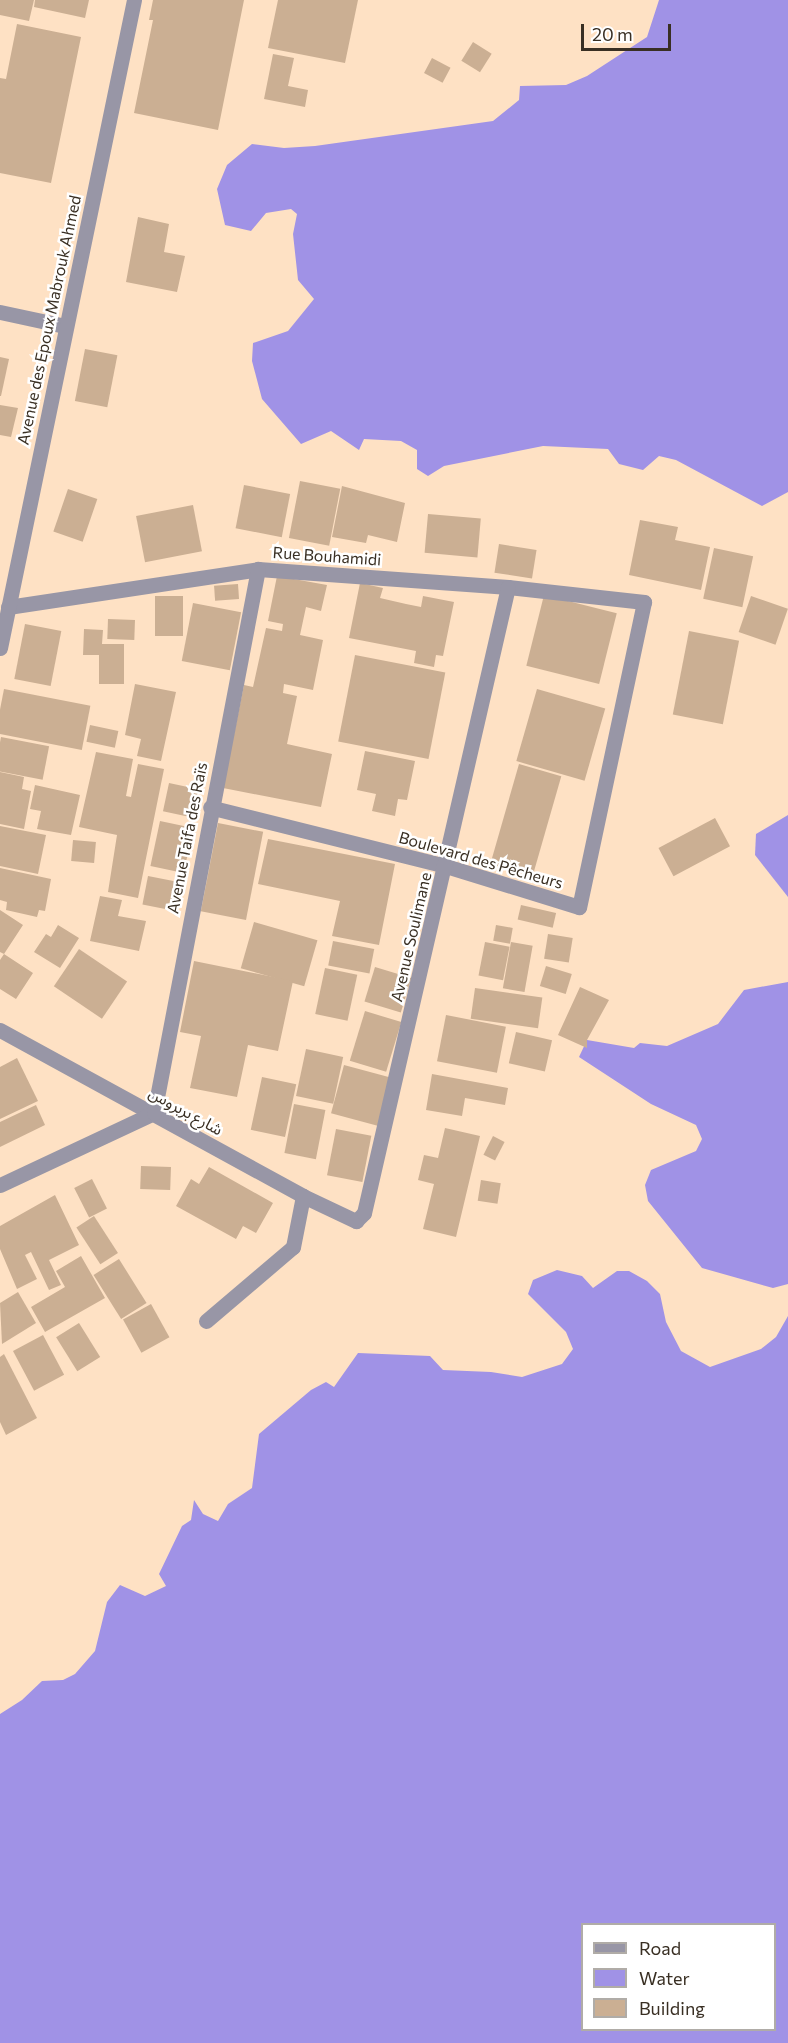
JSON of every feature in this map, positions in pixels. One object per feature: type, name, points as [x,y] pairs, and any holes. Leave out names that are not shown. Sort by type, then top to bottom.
[{"type":"street","name":"Avenue des Epoux Mabrouk Ahmed","points":[[0,648],[134,0]]},
{"type":"street","points":[[0,312],[65,327]]},
{"type":"street","name":"Rue Bouhamidi","points":[[8,607],[258,569],[508,587],[644,602]]},
{"type":"street","name":"Avenue Taifa des Raïs","points":[[154,1113],[210,807],[258,569]]},
{"type":"street","name":"Avenue Soulimane","points":[[356,1221],[364,1213],[446,866],[508,587]]},
{"type":"street","name":"Boulevard des Pêcheurs","points":[[210,807],[446,866],[579,907],[644,602]]},
{"type":"street","name":"شارع بربروس","points":[[0,1030],[303,1196],[356,1221]]},
{"type":"street","points":[[0,1185],[154,1113]]},
{"type":"street","points":[[206,1321],[293,1247],[303,1196]]},
{"type":"water","points":[[659,0],[788,0],[788,492],[762,506],[676,460],[659,456],[643,470],[619,464],[608,449],[543,446],[444,466],[428,476],[417,469],[417,450],[401,441],[364,439],[359,450],[331,431],[301,444],[262,399],[252,361],[253,343],[288,331],[314,299],[298,280],[293,234],[297,214],[291,209],[266,213],[251,231],[225,225],[217,189],[227,165],[252,144],[284,148],[315,146],[493,121],[519,100],[520,86],[566,85],[587,76],[647,37]]},
{"type":"water","points":[[788,815],[788,897],[755,855],[756,834]]},
{"type":"water","points":[[788,982],[788,1284],[773,1288],[702,1268],[648,1201],[645,1185],[651,1170],[696,1151],[702,1139],[696,1125],[651,1104],[579,1057],[587,1040],[634,1048],[640,1043],[667,1046],[718,1024],[744,990]]},
{"type":"water","points":[[557,1270],[582,1276],[593,1288],[617,1271],[629,1271],[647,1281],[660,1294],[666,1322],[681,1351],[710,1367],[761,1349],[776,1337],[788,1316],[788,2043],[0,2043],[0,1714],[22,1700],[42,1681],[63,1680],[75,1674],[95,1651],[107,1602],[120,1585],[145,1596],[166,1586],[159,1574],[182,1526],[191,1520],[194,1500],[203,1514],[218,1521],[228,1504],[252,1488],[259,1434],[311,1390],[326,1382],[334,1387],[358,1353],[430,1356],[443,1370],[491,1372],[522,1377],[562,1364],[573,1349],[566,1332],[528,1294],[533,1280]]},
{"type":"building","points":[[0,0],[34,0],[29,21],[0,15]]},
{"type":"building","points":[[35,0],[89,0],[85,18],[34,7]]},
{"type":"building","points":[[153,0],[244,0],[218,130],[134,113],[153,20],[149,20]]},
{"type":"building","points":[[278,0],[358,0],[345,63],[268,48]]},
{"type":"building","points":[[17,24],[81,37],[51,183],[0,173],[0,78],[6,79]]},
{"type":"building","points":[[473,42],[492,54],[480,72],[461,61]]},
{"type":"building","points":[[273,54],[294,58],[288,86],[308,90],[305,107],[264,99]]},
{"type":"building","points":[[432,58],[451,68],[443,83],[424,73]]},
{"type":"building","points":[[138,217],[169,224],[164,252],[185,256],[177,292],[126,282]]},
{"type":"building","points":[[85,349],[117,355],[107,407],[75,401]]},
{"type":"building","points":[[0,357],[9,359],[1,396],[0,396]]},
{"type":"building","points":[[0,405],[18,408],[11,437],[0,435]]},
{"type":"building","points":[[300,481],[340,489],[329,546],[289,538]]},
{"type":"building","points":[[244,485],[290,494],[282,537],[236,528]]},
{"type":"building","points":[[342,486],[405,503],[397,542],[368,535],[366,543],[332,537]]},
{"type":"building","points":[[68,489],[97,499],[83,542],[53,532]]},
{"type":"building","points":[[193,505],[202,551],[145,562],[136,516]]},
{"type":"building","points":[[428,514],[481,519],[477,557],[425,553]]},
{"type":"building","points":[[640,520],[678,527],[675,540],[710,547],[701,590],[629,575]]},
{"type":"building","points":[[499,544],[537,550],[532,579],[494,573]]},
{"type":"building","points":[[714,548],[753,556],[742,607],[703,599]]},
{"type":"building","points":[[277,576],[327,585],[321,611],[306,607],[300,635],[323,640],[313,690],[284,684],[283,693],[297,696],[287,744],[332,754],[321,807],[223,788],[244,685],[253,687],[266,628],[282,631],[283,624],[268,621]]},
{"type":"building","points":[[360,583],[383,588],[380,598],[406,604],[421,607],[423,596],[454,602],[443,656],[436,655],[434,667],[414,663],[416,651],[349,638]]},
{"type":"building","points":[[238,584],[239,599],[215,601],[214,586]]},
{"type":"building","points":[[544,595],[617,613],[599,684],[526,666]]},
{"type":"building","points":[[155,596],[183,596],[183,636],[155,636]]},
{"type":"building","points":[[751,596],[788,609],[776,645],[739,632]]},
{"type":"building","points":[[193,603],[241,612],[230,670],[182,661]]},
{"type":"building","points":[[108,619],[135,620],[134,640],[107,639]]},
{"type":"building","points":[[25,624],[61,631],[51,686],[14,679]]},
{"type":"building","points":[[84,629],[103,630],[102,644],[124,644],[124,684],[99,684],[99,655],[83,655]]},
{"type":"building","points":[[689,631],[739,641],[723,724],[673,714]]},
{"type":"building","points":[[355,655],[445,673],[429,759],[338,741]]},
{"type":"building","points":[[135,684],[176,692],[161,761],[137,756],[141,739],[125,735]]},
{"type":"building","points":[[4,689],[90,706],[82,750],[0,734],[0,710]]},
{"type":"building","points":[[537,689],[605,709],[585,781],[516,761]]},
{"type":"building","points":[[90,725],[118,731],[115,748],[86,742]]},
{"type":"building","points":[[1,737],[49,746],[43,780],[0,771]]},
{"type":"building","points":[[365,751],[415,761],[407,800],[398,799],[395,816],[372,811],[376,794],[357,790]]},
{"type":"building","points":[[96,752],[133,759],[126,796],[131,797],[138,764],[164,769],[138,898],[108,892],[117,835],[79,827]]},
{"type":"building","points":[[519,764],[561,776],[533,876],[490,864]]},
{"type":"building","points":[[0,772],[24,777],[22,789],[31,791],[24,829],[0,824]]},
{"type":"building","points":[[169,783],[198,789],[192,818],[163,811]]},
{"type":"building","points":[[35,785],[80,795],[71,835],[37,829],[41,811],[30,809]]},
{"type":"building","points":[[715,818],[730,846],[674,876],[658,848]]},
{"type":"building","points":[[160,821],[193,828],[184,873],[150,866]]},
{"type":"building","points":[[218,823],[263,832],[246,920],[201,911]]},
{"type":"building","points":[[0,826],[46,835],[38,874],[0,866]]},
{"type":"building","points":[[268,839],[395,864],[379,945],[332,936],[340,901],[258,884]]},
{"type":"building","points":[[73,840],[96,842],[94,863],[71,861]]},
{"type":"building","points":[[0,868],[51,879],[45,911],[39,910],[37,917],[6,910],[7,902],[0,900]]},
{"type":"building","points":[[148,876],[178,882],[173,910],[142,904]]},
{"type":"building","points":[[100,896],[122,900],[118,916],[146,921],[139,951],[90,941]]},
{"type":"building","points":[[521,905],[556,913],[553,928],[518,920]]},
{"type":"building","points":[[0,910],[23,925],[4,954],[0,952]]},
{"type":"building","points":[[254,922],[317,940],[304,986],[241,968]]},
{"type":"building","points":[[58,925],[79,938],[60,968],[34,952],[46,934],[51,937]]},
{"type":"building","points":[[496,925],[513,928],[510,944],[493,941]]},
{"type":"building","points":[[548,934],[573,938],[569,963],[544,959]]},
{"type":"building","points":[[333,941],[374,949],[369,974],[328,966]]},
{"type":"building","points":[[485,942],[510,947],[503,980],[479,975]]},
{"type":"building","points":[[511,942],[533,946],[525,992],[503,988]]},
{"type":"building","points":[[79,949],[127,981],[102,1019],[54,986]]},
{"type":"building","points":[[4,954],[33,973],[16,999],[0,989],[0,960]]},
{"type":"building","points":[[194,961],[293,981],[278,1051],[248,1045],[237,1097],[190,1088],[201,1036],[180,1032]]},
{"type":"building","points":[[546,966],[572,974],[566,994],[540,986]]},
{"type":"building","points":[[375,967],[411,978],[401,1013],[364,1001]]},
{"type":"building","points":[[325,968],[357,975],[348,1021],[315,1014]]},
{"type":"building","points":[[580,987],[609,1000],[587,1040],[587,1048],[558,1035]]},
{"type":"building","points":[[475,988],[542,997],[538,1028],[471,1019]]},
{"type":"building","points":[[365,1011],[401,1022],[386,1072],[350,1061]]},
{"type":"building","points":[[446,1015],[506,1027],[497,1073],[437,1061]]},
{"type":"building","points":[[516,1032],[552,1040],[545,1072],[509,1063]]},
{"type":"building","points":[[306,1049],[343,1057],[333,1104],[296,1096]]},
{"type":"building","points":[[17,1058],[38,1101],[0,1119],[0,1067]]},
{"type":"building","points":[[344,1065],[393,1078],[380,1126],[331,1113]]},
{"type":"building","points":[[432,1074],[508,1088],[505,1105],[465,1098],[462,1116],[426,1110]]},
{"type":"building","points":[[262,1077],[296,1084],[285,1137],[251,1130]]},
{"type":"building","points":[[294,1104],[325,1110],[316,1159],[284,1153]]},
{"type":"building","points":[[36,1105],[45,1125],[0,1147],[0,1122]]},
{"type":"building","points":[[445,1128],[480,1136],[456,1237],[423,1229],[434,1184],[418,1180],[424,1155],[438,1158]]},
{"type":"building","points":[[336,1129],[371,1136],[362,1182],[327,1175]]},
{"type":"building","points":[[493,1136],[505,1142],[495,1161],[483,1155]]},
{"type":"building","points":[[141,1166],[171,1167],[170,1190],[140,1189]]},
{"type":"building","points":[[209,1167],[273,1203],[256,1233],[243,1226],[236,1239],[176,1206],[191,1179],[199,1184]]},
{"type":"building","points":[[92,1179],[107,1208],[89,1217],[74,1188]]},
{"type":"building","points":[[481,1180],[501,1183],[497,1204],[478,1201]]},
{"type":"building","points":[[55,1195],[79,1245],[49,1260],[61,1285],[49,1290],[31,1252],[25,1255],[37,1279],[17,1289],[0,1249],[0,1226]]},
{"type":"building","points":[[94,1216],[118,1253],[100,1264],[76,1227]]},
{"type":"building","points":[[81,1256],[105,1298],[45,1332],[31,1307],[65,1287],[56,1271]]},
{"type":"building","points":[[119,1259],[147,1303],[121,1319],[94,1275]]},
{"type":"building","points":[[18,1292],[36,1323],[2,1344],[0,1303]]},
{"type":"building","points":[[151,1304],[169,1337],[141,1353],[123,1320]]},
{"type":"building","points":[[79,1323],[100,1357],[77,1371],[56,1337]]},
{"type":"building","points":[[43,1335],[64,1375],[34,1391],[13,1351]]},
{"type":"building","points":[[4,1354],[37,1418],[6,1435],[0,1422],[0,1357]]}]
